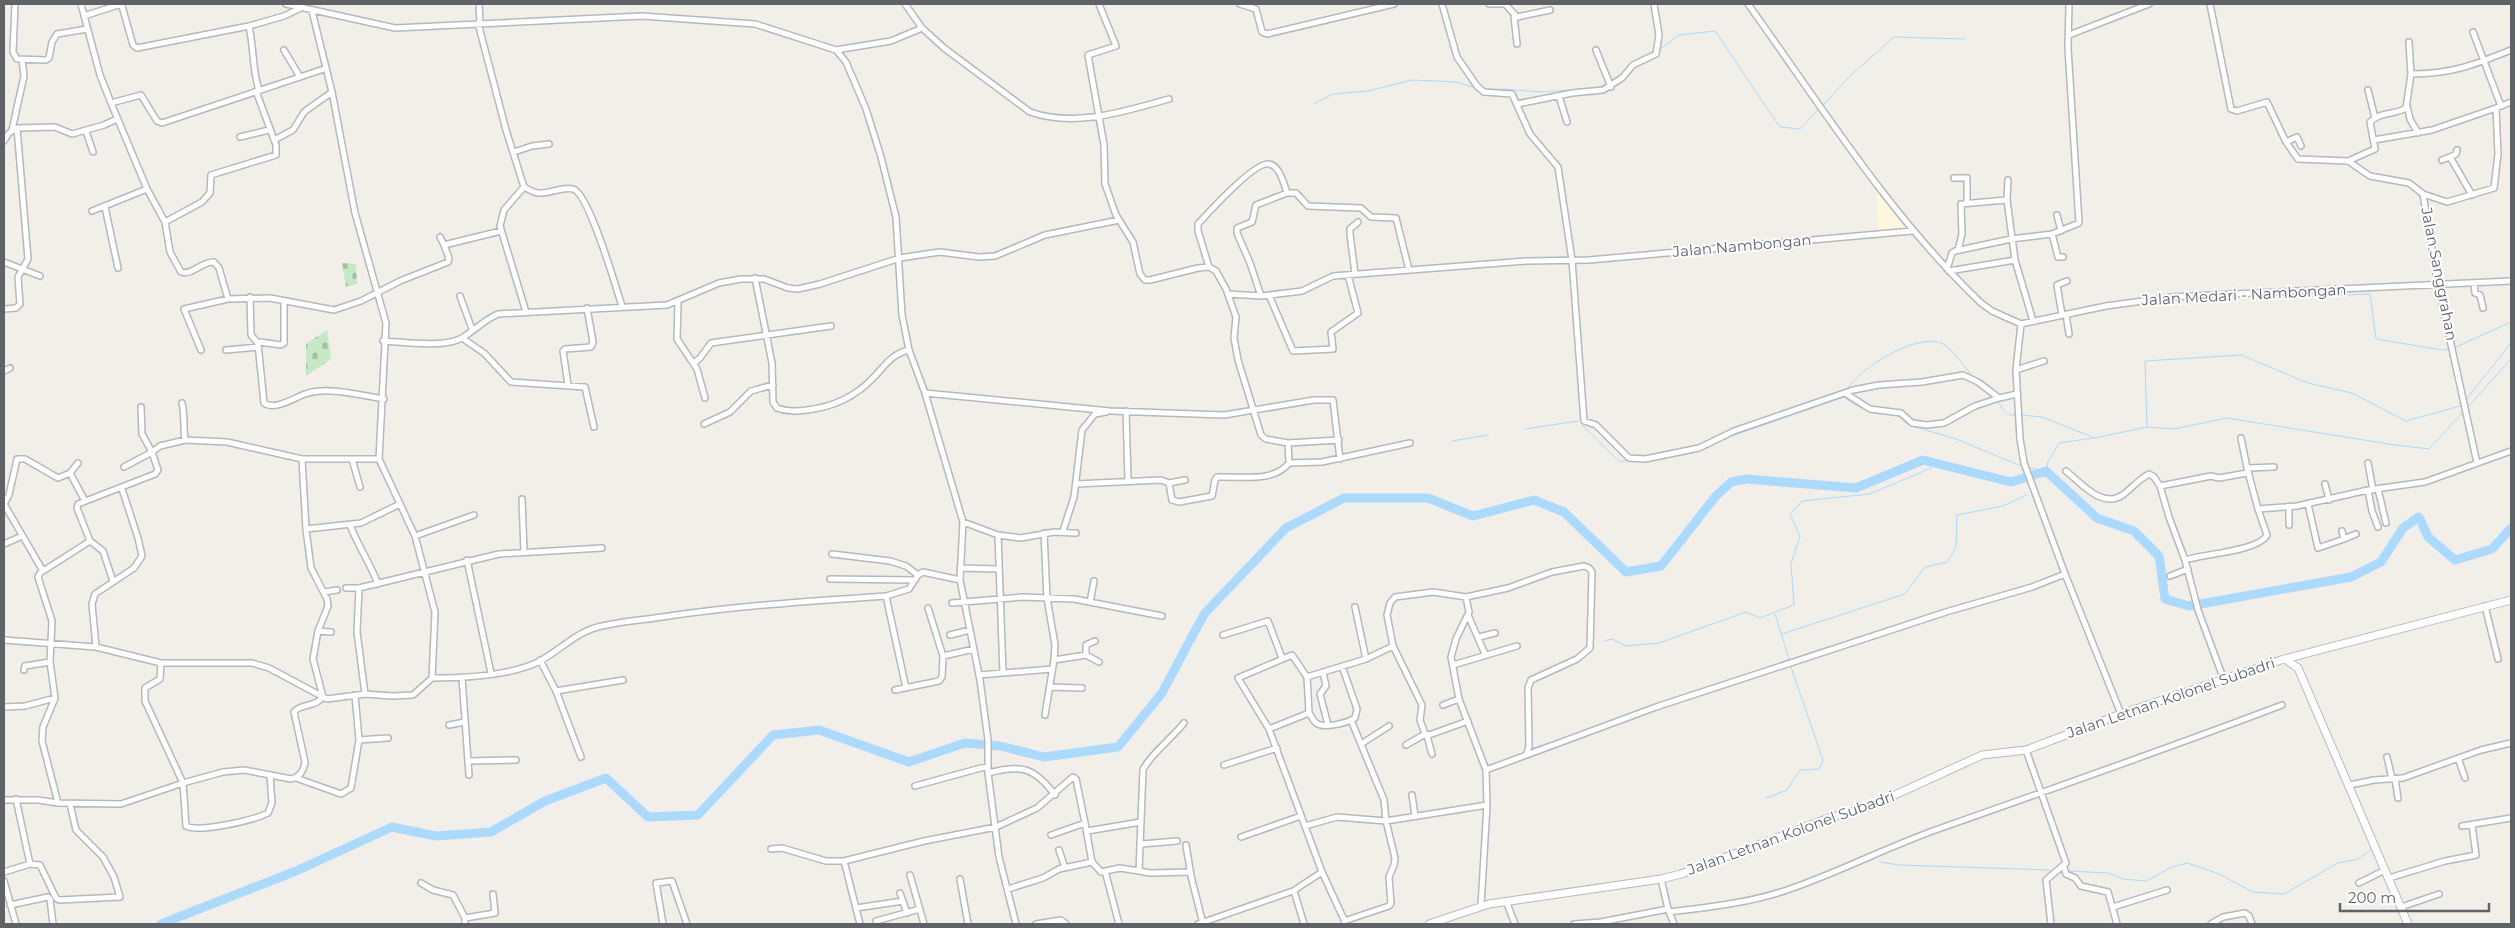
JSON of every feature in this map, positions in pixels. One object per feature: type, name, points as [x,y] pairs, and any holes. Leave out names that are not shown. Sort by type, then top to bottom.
[{"type":"main road","name":"Jalan Letnan Kolonel Subadri","points":[[1432,924],[1481,906],[1661,879],[1681,874],[1828,818],[1871,806],[1974,758],[2001,751],[2026,750],[2121,714],[2285,659],[2511,600]]},
{"type":"main road","points":[[2296,656],[2298,668]]},
{"type":"main road","name":"Jalan Letnan Kolonel Subadri","points":[[2285,659],[2298,668],[2350,785],[2401,907],[2406,924]]},
{"type":"street","points":[[15,4],[13,52],[17,59],[46,60],[49,58],[52,42],[57,34],[87,29]]},
{"type":"street","points":[[81,4],[100,75],[147,189],[165,222],[170,252],[181,272],[186,273],[208,262],[214,262],[219,268],[228,299]]},
{"type":"street","points":[[286,4],[395,28],[427,28],[479,23],[642,16],[755,24],[836,50],[891,41],[922,28]]},
{"type":"street","points":[[479,4],[479,23],[506,130],[524,188]]},
{"type":"street","points":[[905,4],[922,28],[944,48],[1030,112],[1050,117],[1098,116],[1169,99]]},
{"type":"street","points":[[1099,4],[1116,46],[1088,55],[1104,145],[1105,184],[1119,220],[1133,242],[1140,274],[1145,280],[1209,268],[1216,271],[1228,294],[1236,318],[1234,338],[1238,360],[1261,435],[1266,439],[1288,443],[1338,440]]},
{"type":"street","points":[[1240,4],[1256,8],[1262,32],[1267,34],[1394,4]]},
{"type":"street","points":[[1442,4],[1457,56],[1477,86],[1484,92],[1510,92],[1514,95],[1530,134],[1554,159],[1558,167],[1572,260],[1584,421],[1596,424],[1629,458],[1645,459],[1699,448],[1734,431],[1844,393],[1879,385],[1922,382],[1963,375],[1978,382],[1999,398]]},
{"type":"street","points":[[1489,4],[1505,4],[1514,16],[1517,44]]},
{"type":"street","points":[[1517,104],[1558,96],[1597,92],[1611,86],[1622,78],[1633,65],[1656,54],[1659,35],[1654,4]]},
{"type":"street","points":[[1748,4],[1849,148],[1912,232],[1981,303],[1992,311],[2021,324],[2016,370],[2020,438],[2027,470],[2065,574],[2121,714]]},
{"type":"street","points":[[1948,270],[1952,253],[1958,250],[2011,239],[2052,234],[2077,224],[2080,220],[2068,51],[2069,4]]},
{"type":"street","points":[[2069,35],[2134,7],[2149,4]]},
{"type":"street","points":[[2210,4],[2229,106],[2237,111],[2267,102],[2286,142],[2298,159],[2348,161],[2373,151],[2375,145],[2370,122],[2385,113],[2402,110],[2407,106]]},
{"type":"street","points":[[84,16],[118,5],[122,6],[133,45],[137,48],[249,26],[284,16],[301,8]]},
{"type":"street","points":[[1514,16],[1550,10]]},
{"type":"street","points":[[312,11],[324,69],[332,92],[355,213],[386,323],[383,341],[384,399],[379,459],[415,536],[423,573],[435,612],[432,678]]},
{"type":"street","points":[[165,222],[202,202],[210,193],[210,175],[274,156],[277,151],[269,130],[253,72],[256,64],[249,26]]},
{"type":"street","points":[[2473,32],[2499,107]]},
{"type":"street","points":[[2409,42],[2411,74],[2407,106],[2410,119],[2418,133]]},
{"type":"street","points":[[284,50],[300,77]]},
{"type":"street","points":[[836,50],[850,71],[866,110],[878,147],[896,217],[902,315],[909,350],[925,393],[963,522],[960,580],[979,675],[989,748],[988,774],[999,858],[1016,924]]},
{"type":"street","points":[[1596,50],[1611,86]]},
{"type":"street","points":[[2411,74],[2458,70],[2511,50]]},
{"type":"street","points":[[4,309],[16,308],[20,304],[18,276],[28,258],[15,129],[24,76],[22,60]]},
{"type":"street","points":[[111,103],[141,94],[159,123],[162,123],[324,69]]},
{"type":"street","points":[[2368,90],[2375,118]]},
{"type":"street","points":[[274,140],[293,130],[304,112],[332,92]]},
{"type":"street","points":[[1558,96],[1567,122]]},
{"type":"street","points":[[2374,140],[2418,133],[2446,126],[2511,102]]},
{"type":"street","name":"Jalan Sanggrahan","points":[[2477,463],[2438,285],[2423,194],[2447,202],[2490,190],[2496,185],[2499,107]]},
{"type":"street","points":[[4,141],[15,129],[56,127],[72,134],[118,119]]},
{"type":"street","points":[[240,137],[269,130]]},
{"type":"street","points":[[2295,130],[2301,146]]},
{"type":"street","points":[[86,131],[93,152]]},
{"type":"street","points":[[2286,142],[2297,137]]},
{"type":"street","points":[[514,152],[532,146],[549,144]]},
{"type":"street","points":[[2442,160],[2456,154],[2457,150]]},
{"type":"street","points":[[2450,157],[2472,195]]},
{"type":"street","points":[[2348,161],[2370,176],[2410,183],[2423,194]]},
{"type":"street","points":[[1209,268],[1198,224],[1250,172],[1262,165],[1269,164],[1274,166],[1282,177],[1287,193]]},
{"type":"street","points":[[1954,178],[1966,178],[1967,202]]},
{"type":"street","points":[[2008,180],[2007,200],[2011,239],[2015,260],[2033,321]]},
{"type":"street","points":[[524,188],[502,214],[501,231],[526,312]]},
{"type":"street","points":[[524,188],[537,193],[565,189],[573,189],[579,192],[596,226],[622,306]]},
{"type":"street","points":[[92,211],[147,189]]},
{"type":"street","points":[[1260,296],[1250,264],[1237,233],[1237,228],[1252,222],[1256,205],[1287,193],[1296,193],[1308,206],[1361,208],[1371,217],[1398,220],[1409,270]]},
{"type":"street","points":[[1958,250],[1962,226],[1960,206],[1967,202],[2007,200]]},
{"type":"street","points":[[105,207],[118,268]]},
{"type":"street","points":[[2057,215],[2061,231]]},
{"type":"street","points":[[383,341],[444,343],[462,338],[484,319],[498,314],[668,305],[678,303],[719,283],[755,278],[798,289],[820,284],[900,258],[940,252],[979,257],[995,256],[1045,235],[1119,220]]},
{"type":"street","points":[[1355,274],[1350,228],[1358,222]]},
{"type":"street","points":[[444,245],[501,231]]},
{"type":"street","name":"Jalan Nambongan","points":[[1228,294],[1260,296],[1302,291],[1328,277],[1355,274],[1528,261],[1572,260],[1912,232]]},
{"type":"street","points":[[2052,234],[2058,256],[2063,258]]},
{"type":"street","points":[[201,350],[184,309],[228,299],[250,297],[334,310],[448,262],[449,258],[440,237]]},
{"type":"street","points":[[1948,270],[2015,260]]},
{"type":"street","points":[[4,262],[40,276]]},
{"type":"street","points":[[1269,294],[1293,351],[1333,349],[1331,332],[1358,313],[1348,275]]},
{"type":"street","points":[[755,278],[772,364],[774,404],[781,410],[802,410],[837,404],[848,399],[864,387],[893,356],[909,350]]},
{"type":"street","points":[[2067,281],[2058,285],[2069,334]]},
{"type":"street","name":"Jalan Medari - Nambongan","points":[[2021,324],[2172,297],[2511,281]]},
{"type":"street","points":[[2474,283],[2475,293],[2480,295],[2483,308]]},
{"type":"street","points":[[460,296],[472,329]]},
{"type":"street","points":[[250,297],[251,335],[258,345],[262,400],[267,406],[315,392],[346,393],[384,399]]},
{"type":"street","points":[[226,350],[258,345],[281,345],[284,343],[284,301]]},
{"type":"street","points":[[678,303],[677,339],[694,363],[705,398]]},
{"type":"street","points":[[568,385],[563,351],[591,347],[593,342],[587,308]]},
{"type":"street","points":[[694,363],[700,358],[710,343],[831,326]]},
{"type":"street","points":[[462,338],[484,353],[511,382],[582,386],[587,389],[594,427]]},
{"type":"street","points":[[2016,370],[2044,360]]},
{"type":"street","points":[[4,371],[10,368]]},
{"type":"street","points":[[704,424],[730,412],[751,391],[773,385]]},
{"type":"street","points":[[925,393],[1110,410],[1224,415],[1253,409],[1333,400],[1340,459]]},
{"type":"street","points":[[1844,393],[1870,409],[1901,413],[1912,423],[1928,425],[1944,423],[1975,406],[2017,394]]},
{"type":"street","points":[[182,403],[185,417],[182,424],[185,440]]},
{"type":"street","points":[[113,581],[103,551],[90,541],[78,504],[122,489],[157,472],[152,452],[142,434],[141,407]]},
{"type":"street","points":[[1063,531],[1074,498],[1082,430],[1096,414],[1110,410]]},
{"type":"street","points":[[1126,411],[1128,480]]},
{"type":"street","points":[[2186,560],[2204,554],[2254,545],[2265,539],[2267,535],[2247,471],[2241,438]]},
{"type":"street","points":[[124,467],[160,446],[185,440],[227,442],[302,459],[379,459]]},
{"type":"street","points":[[1169,483],[1172,500],[1179,502],[1212,496],[1217,477],[1270,477],[1284,470],[1289,463],[1288,443]]},
{"type":"street","points":[[1289,463],[1316,463],[1410,443]]},
{"type":"street","points":[[2258,509],[2308,504],[2373,489],[2425,482],[2511,451]]},
{"type":"street","points":[[42,571],[4,504],[9,495],[17,459],[25,459],[56,478],[62,478],[70,473],[78,463]]},
{"type":"street","points":[[302,459],[310,568],[324,592],[328,606],[318,631],[313,659],[323,698]]},
{"type":"street","points":[[352,459],[360,487]]},
{"type":"street","points":[[2368,463],[2373,489],[2386,522]]},
{"type":"street","points":[[2160,486],[2211,476],[2219,478],[2274,467]]},
{"type":"street","points":[[2066,471],[2099,498],[2109,500],[2123,495],[2149,474],[2154,477],[2160,486],[2169,518],[2186,560],[2198,610],[2224,680]]},
{"type":"street","points":[[70,473],[85,501]]},
{"type":"street","points":[[1076,484],[1128,480],[1161,480],[1169,483],[1185,480]]},
{"type":"street","points":[[2325,484],[2329,500]]},
{"type":"street","points":[[96,647],[93,598],[97,590],[134,568],[142,556],[122,489]]},
{"type":"street","points":[[2373,489],[2372,511],[2378,527]]},
{"type":"street","points":[[522,499],[524,552]]},
{"type":"street","points":[[306,529],[350,525],[368,520],[400,504]]},
{"type":"street","points":[[2308,504],[2318,548],[2356,534]]},
{"type":"street","points":[[2289,507],[2289,525]]},
{"type":"street","points":[[415,536],[474,515]]},
{"type":"street","points":[[963,522],[998,535],[1021,538],[1063,531],[1076,533]]},
{"type":"street","points":[[350,525],[357,543],[370,562],[378,584]]},
{"type":"street","points":[[2342,531],[2344,539]]},
{"type":"street","points":[[1044,533],[1048,598],[1055,645],[1046,715]]},
{"type":"street","points":[[998,535],[1003,673]]},
{"type":"street","points":[[4,544],[22,536]]},
{"type":"street","points":[[58,804],[42,734],[55,698],[50,662],[52,621],[38,577],[42,571],[90,541]]},
{"type":"street","points":[[346,588],[359,588],[378,584],[467,560],[499,554],[602,548]]},
{"type":"street","points":[[832,554],[890,561],[906,566],[917,578]]},
{"type":"street","points":[[467,560],[491,673]]},
{"type":"street","points":[[1432,754],[1420,721],[1422,705],[1393,646],[1387,624],[1392,599],[1433,592],[1466,597],[1508,588],[1562,570],[1587,566],[1592,572],[1590,648],[1582,656],[1531,680],[1528,688],[1529,746],[1527,753]]},
{"type":"street","points":[[960,568],[998,568]]},
{"type":"street","points":[[2170,576],[2188,569]]},
{"type":"street","points":[[4,640],[96,647],[161,663],[260,664],[323,698],[365,694],[413,695],[432,678],[462,678],[515,670],[540,660],[568,640],[589,629],[603,625],[715,610],[886,596],[909,589],[923,572],[960,580]]},
{"type":"street","points":[[1486,770],[1527,753],[1656,707],[1946,612],[2032,587],[2065,574]]},
{"type":"street","points":[[830,579],[917,578]]},
{"type":"street","points":[[1090,602],[1094,580]]},
{"type":"street","points":[[359,588],[357,632],[365,694]]},
{"type":"street","points":[[324,592],[337,590]]},
{"type":"street","points":[[886,596],[906,688]]},
{"type":"street","points":[[1466,597],[1468,615],[1485,654]]},
{"type":"street","points":[[952,603],[1001,598],[1048,598],[1090,602],[1162,616]]},
{"type":"street","points":[[1356,606],[1366,659]]},
{"type":"street","points":[[2485,606],[2498,659]]},
{"type":"street","points":[[895,690],[941,680],[943,656],[928,608]]},
{"type":"street","points":[[1468,615],[1452,648],[1453,665],[1460,698],[1486,770],[1487,805],[1481,906]]},
{"type":"street","points":[[1223,635],[1268,621],[1282,658]]},
{"type":"street","points":[[950,635],[970,630]]},
{"type":"street","points":[[318,631],[331,632]]},
{"type":"street","points":[[1479,637],[1495,633]]},
{"type":"street","points":[[1086,656],[1086,645],[1095,641]]},
{"type":"street","points":[[1307,677],[1366,659],[1393,646]]},
{"type":"street","points":[[1453,665],[1517,646]]},
{"type":"street","points":[[943,656],[974,649]]},
{"type":"street","points":[[1054,660],[1086,656],[1099,662]]},
{"type":"street","points":[[1342,666],[1357,709],[1357,715],[1351,720],[1328,725],[1317,724],[1309,713],[1307,677],[1293,656],[1282,658],[1238,678],[1269,729],[1322,872],[1345,922],[1391,904],[1389,877],[1394,866],[1382,794],[1351,720]]},
{"type":"street","points":[[540,660],[556,691],[581,757]]},
{"type":"street","points":[[24,670],[25,666],[50,662]]},
{"type":"street","points":[[161,663],[160,679],[145,688],[145,700],[183,782],[185,824],[188,828],[240,822],[258,818],[268,813],[272,803],[270,775]]},
{"type":"street","points":[[979,675],[1052,669]]},
{"type":"street","points":[[1323,672],[1326,686],[1320,694],[1328,725]]},
{"type":"street","points":[[462,678],[469,774]]},
{"type":"street","points":[[556,691],[622,680]]},
{"type":"street","points":[[1050,687],[1082,688]]},
{"type":"street","points":[[4,800],[16,799],[58,804],[128,802],[183,782],[222,772],[244,770],[296,778],[341,794],[346,792],[353,784],[359,740],[355,695]]},
{"type":"street","points":[[4,707],[25,706],[55,698]]},
{"type":"street","points":[[296,778],[304,769],[306,762],[294,712],[300,707],[315,705],[323,698]]},
{"type":"street","points":[[1444,705],[1460,698]]},
{"type":"street","points":[[1574,924],[1601,922],[1668,910],[1745,901],[1789,890],[1892,846],[1997,810],[2041,791],[2137,759],[2282,705]]},
{"type":"street","points":[[1269,729],[1309,713]]},
{"type":"street","points":[[449,724],[465,722]]},
{"type":"street","points":[[1406,745],[1426,735],[1468,722]]},
{"type":"street","points":[[1139,870],[1142,844],[1143,776],[1146,763],[1171,740],[1184,723]]},
{"type":"street","points":[[1361,744],[1389,726]]},
{"type":"street","points":[[359,740],[388,738]]},
{"type":"street","points":[[2350,785],[2394,779],[2511,743]]},
{"type":"street","points":[[1224,765],[1277,748]]},
{"type":"street","points":[[2026,750],[2066,863],[2064,867],[2066,874],[2076,878],[2080,886],[2108,892],[2117,924]]},
{"type":"street","points":[[2387,756],[2398,798]]},
{"type":"street","points":[[2458,758],[2465,778]]},
{"type":"street","points":[[468,761],[516,760]]},
{"type":"street","points":[[915,786],[988,766]]},
{"type":"street","points":[[988,774],[1008,768],[1034,772],[1042,777],[1055,795]]},
{"type":"street","points":[[771,849],[782,848],[826,861],[844,861],[924,840],[996,827],[1037,808],[1055,795],[1070,778],[1076,779],[1092,862],[1098,871],[1105,872],[1120,868],[1150,873],[1190,872]]},
{"type":"street","points":[[1412,795],[1415,816]]},
{"type":"street","points":[[16,799],[30,864]]},
{"type":"street","points":[[4,872],[30,864],[40,865],[56,898],[59,900],[117,899],[120,897],[114,877],[103,857],[76,830],[70,804]]},
{"type":"street","points":[[1305,826],[1338,817],[1386,821],[1487,805]]},
{"type":"street","points":[[1241,838],[1301,816]]},
{"type":"street","points":[[2462,826],[2511,818]]},
{"type":"street","points":[[1087,831],[1141,822]]},
{"type":"street","points":[[1051,835],[1085,823]]},
{"type":"street","points":[[2389,878],[2445,860],[2476,855],[2472,825]]},
{"type":"street","points":[[1142,844],[1177,840]]},
{"type":"street","points":[[1186,845],[1201,924],[1294,891],[1322,872]]},
{"type":"street","points":[[1059,850],[1065,868]]},
{"type":"street","points":[[844,861],[860,924]]},
{"type":"street","points":[[1008,889],[1043,878],[1065,868],[1092,862]]},
{"type":"street","points":[[2051,924],[2046,880],[2053,872],[2064,867]]},
{"type":"street","points":[[2359,883],[2385,870]]},
{"type":"street","points":[[1105,872],[1119,924]]},
{"type":"street","points":[[910,874],[924,924]]},
{"type":"street","points":[[960,879],[968,924]]},
{"type":"street","points":[[1661,879],[1668,910],[1674,924]]},
{"type":"street","points":[[4,881],[16,924]]},
{"type":"street","points":[[663,924],[656,883],[672,881],[687,924]]},
{"type":"street","points":[[421,883],[432,890],[452,895],[465,918],[465,924]]},
{"type":"street","points":[[2113,907],[2167,890]]},
{"type":"street","points":[[1294,891],[1304,924]]},
{"type":"street","points":[[900,893],[907,913]]},
{"type":"street","points":[[465,918],[495,913],[493,894]]},
{"type":"street","points":[[2401,907],[2439,894]]},
{"type":"street","points":[[10,905],[48,897],[50,899],[53,924]]},
{"type":"street","points":[[856,908],[903,901]]},
{"type":"street","points":[[1506,901],[1515,924]]},
{"type":"street","points":[[876,922],[920,909]]},
{"type":"street","points":[[2211,924],[2224,917],[2245,913],[2249,916],[2252,924]]},
{"type":"street","points":[[1036,924],[1061,920],[1066,924]]},
{"type":"shaded area","points":[[1876,190],[1904,228],[1901,231],[1879,231]]},
{"type":"green space","points":[[342,263],[356,264],[357,284],[346,287]]},
{"type":"green space","points":[[327,330],[331,359],[306,376],[306,344]]},
{"type":"waterway","points":[[1658,51],[1679,35],[1715,31],[1780,127],[1800,129],[1819,109]]},
{"type":"waterway","points":[[1823,105],[1851,75],[1894,37],[1965,39]]},
{"type":"waterway","points":[[1314,104],[1333,94],[1368,91],[1412,80],[1456,82],[1476,88]]},
{"type":"waterway","points":[[1485,90],[1504,89],[1540,92],[1599,88],[1607,84]]},
{"type":"waterway","points":[[2302,297],[2370,294],[2376,339],[2442,350],[2449,349]]},
{"type":"waterway","points":[[2456,347],[2511,322]]},
{"type":"waterway","points":[[1846,391],[1863,372],[1875,363],[1904,348],[1931,341],[1941,343],[1950,349],[1973,377]]},
{"type":"waterway","points":[[2465,401],[2511,343]]},
{"type":"waterway","points":[[2021,415],[2042,417],[2095,438],[2147,427],[2145,361],[2241,355],[2308,383],[2352,393],[2406,421],[2462,404]]},
{"type":"waterway","points":[[2468,407],[2511,359]]},
{"type":"waterway","points":[[1987,392],[1993,398]]},
{"type":"waterway","points":[[1723,439],[1844,397],[1866,410],[1890,414]]},
{"type":"waterway","points":[[1997,401],[2004,412],[2017,415]]},
{"type":"waterway","points":[[2147,427],[2174,429],[2227,418],[2429,449],[2463,412]]},
{"type":"waterway","points":[[1896,414],[1912,426],[1956,439],[2021,466]]},
{"type":"waterway","points":[[1525,429],[1578,421]]},
{"type":"waterway","points":[[1582,425],[1620,462],[1628,460]]},
{"type":"waterway","points":[[1452,441],[1488,435]]},
{"type":"waterway","points":[[2030,468],[2046,471],[2048,462],[2059,443],[2094,438]]},
{"type":"waterway","points":[[1190,640],[1205,613],[1286,528],[1344,498],[1428,498],[1473,516],[1534,500],[1564,512],[1626,572],[1661,566],[1715,497],[1731,482],[1746,479],[1856,488],[1923,460],[2011,482],[2046,471],[2097,518],[2134,531],[2159,556],[2165,599],[2189,606],[2351,577],[2381,562],[2403,528],[2419,517],[2428,537],[2455,560],[2492,549],[2511,528]]},
{"type":"waterway","points":[[1604,641],[1612,639],[1626,646],[1659,643],[1746,612],[1760,618],[1794,605],[1791,564],[1800,537],[1790,514],[1802,501],[1870,494],[1931,468]]},
{"type":"waterway","points":[[1782,634],[1905,594],[1925,567],[1947,562],[1956,547],[1957,515],[2003,506],[2026,495]]},
{"type":"waterway","points":[[1775,614],[1790,662]]},
{"type":"waterway","points":[[161,924],[296,871],[392,827],[436,836],[491,832],[545,801],[606,778],[648,817],[698,815],[773,735],[819,730],[909,762],[965,743],[1000,746],[1044,757],[1118,747],[1162,693],[1188,644]]},
{"type":"waterway","points":[[1766,798],[1787,790],[1800,770],[1819,769],[1823,760],[1791,667]]},
{"type":"waterway","points":[[1530,749],[1582,732]]},
{"type":"waterway","points":[[2069,871],[2108,873],[2123,879],[2146,881],[2172,867],[2187,863],[2217,873],[2253,892],[2284,894],[2338,863],[2359,859],[2373,848]]},
{"type":"waterway","points":[[1880,862],[1899,865],[2050,870]]}]
